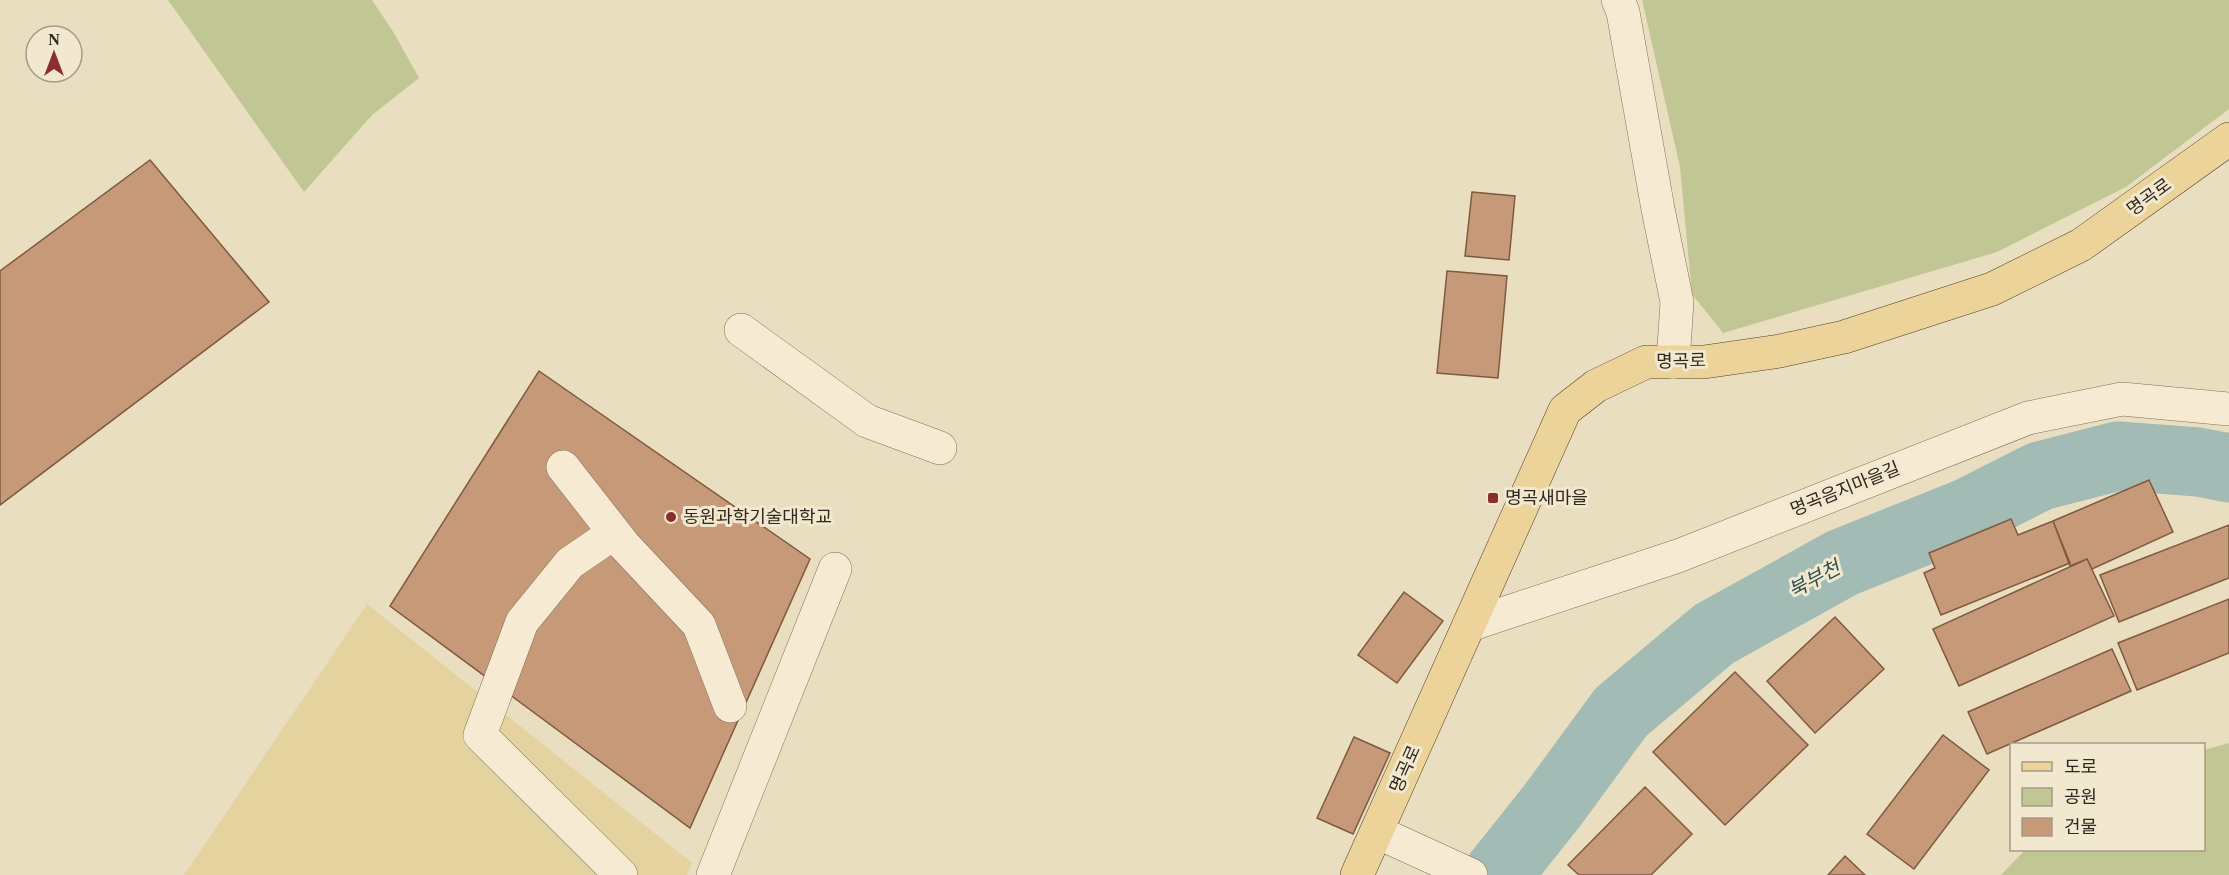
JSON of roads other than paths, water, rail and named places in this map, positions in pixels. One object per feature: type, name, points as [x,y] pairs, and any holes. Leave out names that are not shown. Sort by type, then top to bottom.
[{"type":"main road","name":"명곡로","points":[[1357,875],[1565,410],[1596,386],[1646,362],[1704,362],[1844,337],[1992,288],[2081,245],[2229,139]]},
{"type":"street","points":[[1618,0],[1623,12],[1677,302],[1673,362]]},
{"type":"street","points":[[741,330],[867,421],[940,448]]},
{"type":"street","name":"명곡음지마을길","points":[[1469,626],[1678,556],[2028,418],[2122,399],[2229,410]]},
{"type":"street","points":[[563,467],[614,533],[699,625],[730,706]]},
{"type":"street","points":[[614,533],[570,563],[522,622],[480,735],[621,875]]},
{"type":"street","points":[[713,875],[835,569]]},
{"type":"street","points":[[1377,832],[1471,875]]},
{"type":"waterway","name":"북부천","points":[[1497,875],[1552,806],[1621,712],[1714,634],[1842,563],[1969,512],[2040,476],[2118,456],[2198,462],[2229,468]]},
{"type":"place","name":"명곡새마을","points":[[1493,498]]},
{"type":"place","name":"동원과학기술대학교","points":[[671,517]]}]
